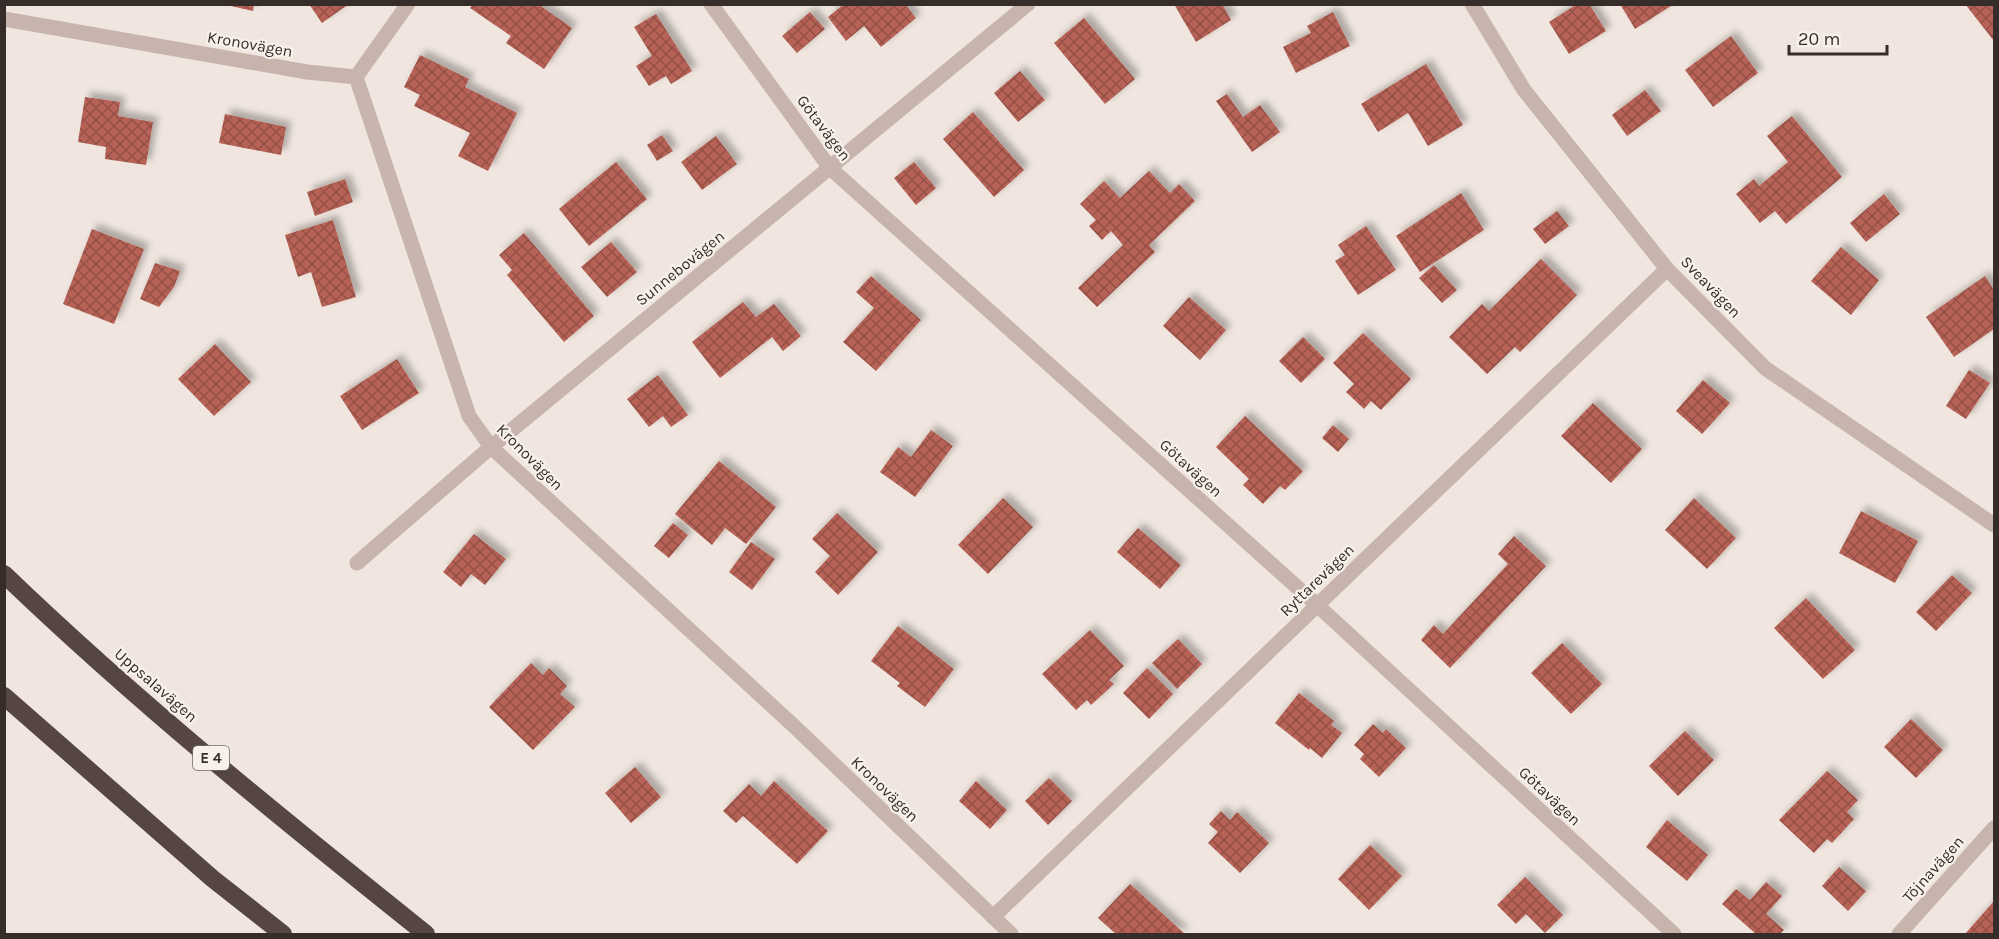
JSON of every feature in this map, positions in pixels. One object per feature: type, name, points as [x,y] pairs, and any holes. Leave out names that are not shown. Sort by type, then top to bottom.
[{"type":"highway","name":"Uppsalavägen","points":[[4,574],[61,629],[273,811],[426,934]]},
{"type":"highway","points":[[4,696],[213,879],[283,934]]},
{"type":"street","points":[[356,77],[408,4]]},
{"type":"street","name":"Götavägen","points":[[711,4],[830,168],[1317,605],[1674,934]]},
{"type":"street","name":"Sunnebovägen","points":[[357,563],[491,447],[1028,4]]},
{"type":"street","name":"Sveavägen","points":[[1472,4],[1524,90],[1667,269],[1765,368],[1995,525]]},
{"type":"street","name":"Kronovägen","points":[[4,19],[307,72],[356,77],[469,416],[491,447],[795,727],[1011,934]]},
{"type":"street","name":"Ryttarevägen","points":[[993,917],[1667,269]]},
{"type":"street","name":"Töjnavägen","points":[[1899,934],[1995,828]]},
{"type":"building","points":[[222,4],[254,4],[253,11]]},
{"type":"building","points":[[309,4],[349,4],[322,23]]},
{"type":"building","points":[[473,4],[538,4],[572,28],[544,69],[506,43],[511,36],[470,8]]},
{"type":"building","points":[[844,4],[905,4],[916,18],[881,47],[864,26],[846,41],[828,17]]},
{"type":"building","points":[[1174,4],[1222,4],[1231,20],[1196,42]]},
{"type":"building","points":[[1577,4],[1589,4],[1606,31],[1569,54],[1549,22]]},
{"type":"building","points":[[1620,4],[1674,4],[1635,29]]},
{"type":"building","points":[[1965,4],[1994,4],[1994,41]]},
{"type":"building","points":[[810,12],[825,29],[797,53],[782,36]]},
{"type":"building","points":[[1333,12],[1350,46],[1296,73],[1283,47],[1311,33],[1307,26]]},
{"type":"building","points":[[656,14],[692,71],[671,84],[666,76],[649,86],[636,66],[652,56],[634,27]]},
{"type":"building","points":[[1084,18],[1135,79],[1105,104],[1054,43]]},
{"type":"building","points":[[1731,36],[1758,73],[1713,107],[1685,70]]},
{"type":"building","points":[[420,55],[469,79],[465,87],[517,113],[488,171],[458,156],[470,133],[414,106],[420,95],[404,87]]},
{"type":"building","points":[[1426,64],[1463,125],[1428,146],[1408,113],[1378,132],[1361,104]]},
{"type":"building","points":[[1020,71],[1045,100],[1018,122],[994,93]]},
{"type":"building","points":[[1645,90],[1661,111],[1627,136],[1612,115]]},
{"type":"building","points":[[1227,94],[1243,117],[1260,105],[1280,132],[1252,152],[1216,101]]},
{"type":"building","points":[[85,97],[120,102],[118,116],[153,122],[146,165],[105,159],[106,147],[78,142]]},
{"type":"building","points":[[973,112],[1024,170],[994,197],[943,139]]},
{"type":"building","points":[[225,114],[286,127],[281,155],[219,143]]},
{"type":"building","points":[[1792,116],[1842,177],[1786,224],[1775,211],[1760,223],[1736,194],[1754,179],[1759,186],[1788,162],[1767,136]]},
{"type":"building","points":[[662,135],[673,151],[657,161],[647,145]]},
{"type":"building","points":[[716,136],[737,164],[702,190],[681,162]]},
{"type":"building","points":[[616,162],[647,199],[589,246],[559,209]]},
{"type":"building","points":[[914,162],[936,188],[916,205],[894,178]]},
{"type":"building","points":[[1149,171],[1170,193],[1179,184],[1195,201],[1149,245],[1155,252],[1097,307],[1078,288],[1123,245],[1111,231],[1102,240],[1089,226],[1096,220],[1080,204],[1104,181],[1120,198]]},
{"type":"building","points":[[345,179],[353,202],[315,216],[307,192]]},
{"type":"building","points":[[1461,193],[1484,230],[1420,272],[1396,236]]},
{"type":"building","points":[[1884,194],[1900,214],[1866,242],[1850,223]]},
{"type":"building","points":[[1557,211],[1569,226],[1545,244],[1533,229]]},
{"type":"building","points":[[333,220],[356,297],[322,307],[311,272],[298,277],[285,235]]},
{"type":"building","points":[[1366,226],[1396,270],[1358,295],[1335,261],[1345,255],[1338,245]]},
{"type":"building","points":[[92,229],[144,249],[114,324],[63,304]]},
{"type":"building","points":[[524,233],[594,316],[564,342],[507,275],[512,270],[499,255]]},
{"type":"building","points":[[611,242],[637,272],[607,297],[581,267]]},
{"type":"building","points":[[1841,247],[1879,280],[1851,315],[1811,281]]},
{"type":"building","points":[[1541,259],[1577,295],[1520,352],[1515,347],[1487,374],[1449,337],[1482,304],[1489,311]]},
{"type":"building","points":[[155,263],[180,271],[174,287],[159,307],[140,299]]},
{"type":"building","points":[[1434,265],[1457,290],[1442,303],[1419,278]]},
{"type":"building","points":[[871,276],[921,320],[876,371],[843,342],[874,308],[856,292]]},
{"type":"building","points":[[1985,276],[1994,290],[1994,329],[1954,357],[1926,317]]},
{"type":"building","points":[[1189,297],[1226,330],[1200,360],[1163,326]]},
{"type":"building","points":[[743,302],[756,317],[774,304],[801,336],[783,351],[772,337],[720,378],[692,342]]},
{"type":"building","points":[[1363,333],[1411,379],[1381,410],[1371,401],[1364,409],[1346,392],[1354,384],[1333,363]]},
{"type":"building","points":[[1303,337],[1325,359],[1301,383],[1279,361]]},
{"type":"building","points":[[215,344],[251,382],[214,416],[178,379]]},
{"type":"building","points":[[397,359],[419,393],[362,430],[340,396]]},
{"type":"building","points":[[1969,370],[1990,383],[1966,419],[1946,406]]},
{"type":"building","points":[[658,375],[688,415],[671,427],[663,416],[649,427],[627,399]]},
{"type":"building","points":[[1703,380],[1730,403],[1702,434],[1676,411]]},
{"type":"building","points":[[1593,403],[1642,449],[1611,483],[1561,436]]},
{"type":"building","points":[[1245,416],[1303,471],[1285,490],[1280,486],[1263,504],[1243,485],[1249,479],[1216,447]]},
{"type":"building","points":[[1333,425],[1349,439],[1338,452],[1322,438]]},
{"type":"building","points":[[931,430],[953,446],[915,497],[880,472],[898,447],[911,457]]},
{"type":"building","points":[[719,461],[776,507],[746,544],[725,528],[712,545],[675,514]]},
{"type":"building","points":[[1003,498],[1033,527],[988,574],[958,545]]},
{"type":"building","points":[[1694,498],[1736,538],[1707,569],[1665,530]]},
{"type":"building","points":[[1861,511],[1918,541],[1895,583],[1839,553]]},
{"type":"building","points":[[837,513],[878,552],[838,595],[815,572],[830,556],[812,539]]},
{"type":"building","points":[[673,523],[688,535],[669,558],[654,546]]},
{"type":"building","points":[[1138,528],[1181,565],[1160,589],[1117,552]]},
{"type":"building","points":[[474,534],[506,559],[485,585],[471,574],[461,587],[443,572]]},
{"type":"building","points":[[1514,536],[1546,566],[1450,668],[1421,640],[1434,625],[1443,634],[1508,564],[1498,554]]},
{"type":"building","points":[[751,542],[775,559],[752,590],[729,572]]},
{"type":"building","points":[[1952,575],[1972,593],[1936,631],[1916,612]]},
{"type":"building","points":[[1806,598],[1855,650],[1823,679],[1774,628]]},
{"type":"building","points":[[898,626],[954,669],[925,707],[897,686],[900,683],[871,661]]},
{"type":"building","points":[[1090,630],[1124,666],[1109,680],[1114,684],[1091,705],[1087,700],[1076,710],[1042,674]]},
{"type":"building","points":[[1178,639],[1202,664],[1177,689],[1152,663]]},
{"type":"building","points":[[1562,643],[1602,684],[1571,714],[1531,673]]},
{"type":"building","points":[[531,663],[543,675],[549,668],[567,686],[560,694],[575,707],[533,750],[489,707]]},
{"type":"building","points":[[1147,668],[1173,694],[1149,719],[1123,693]]},
{"type":"building","points":[[1299,693],[1334,721],[1331,725],[1342,733],[1322,758],[1275,723]]},
{"type":"building","points":[[1911,719],[1943,750],[1916,778],[1884,747]]},
{"type":"building","points":[[1373,724],[1383,733],[1386,729],[1406,748],[1379,777],[1360,759],[1364,754],[1354,745]]},
{"type":"building","points":[[1685,731],[1714,760],[1678,796],[1649,766]]},
{"type":"building","points":[[635,767],[661,797],[631,823],[605,793]]},
{"type":"building","points":[[1827,771],[1858,800],[1847,812],[1854,819],[1832,843],[1827,839],[1814,853],[1779,820]]},
{"type":"building","points":[[1049,778],[1072,801],[1048,825],[1025,801]]},
{"type":"building","points":[[774,781],[828,831],[797,864],[743,816],[736,823],[723,811],[749,784],[761,796]]},
{"type":"building","points":[[976,781],[1007,810],[990,829],[959,801]]},
{"type":"building","points":[[1221,811],[1230,820],[1237,812],[1269,843],[1240,873],[1208,843],[1218,832],[1209,824]]},
{"type":"building","points":[[1667,820],[1708,855],[1687,881],[1646,847]]},
{"type":"building","points":[[1370,845],[1402,876],[1369,910],[1338,879]]},
{"type":"building","points":[[1839,867],[1866,891],[1848,911],[1822,886]]},
{"type":"building","points":[[1525,877],[1563,915],[1545,933],[1526,914],[1516,924],[1497,905]]},
{"type":"building","points":[[1766,882],[1782,896],[1766,914],[1784,930],[1780,934],[1756,934],[1722,904],[1736,889],[1750,900]]},
{"type":"building","points":[[1130,884],[1185,934],[1116,934],[1098,918]]},
{"type":"building","points":[[1994,901],[1994,934],[1965,934]]}]
